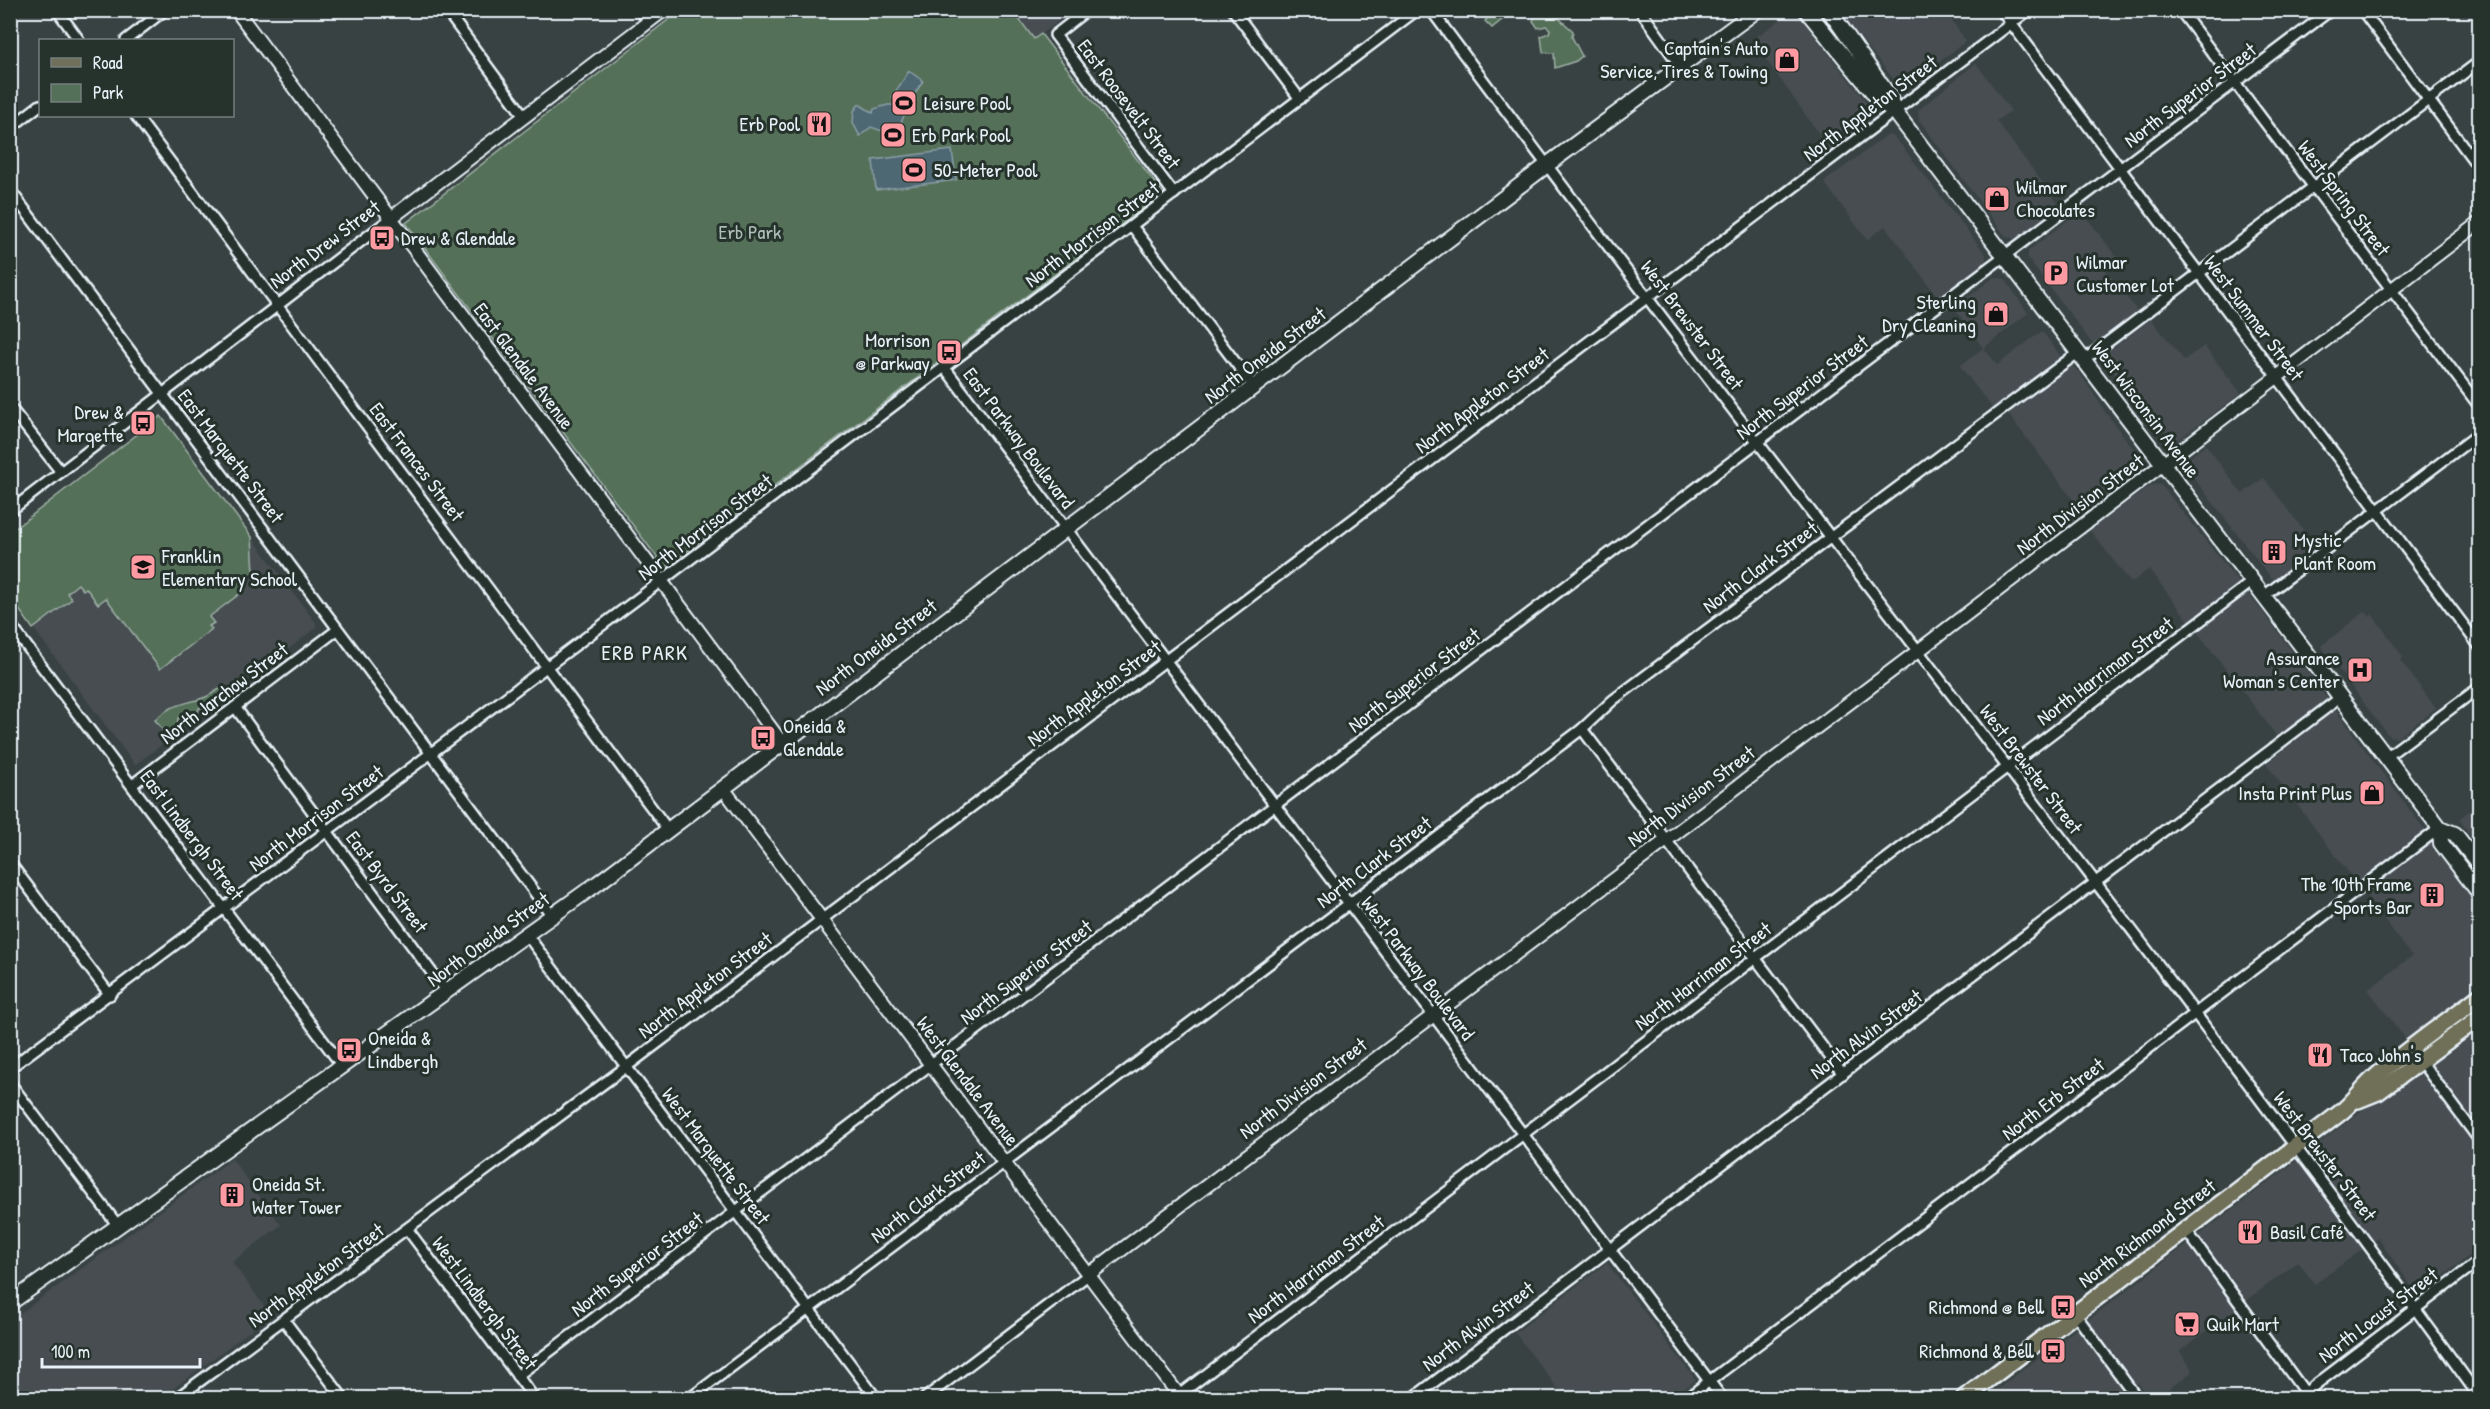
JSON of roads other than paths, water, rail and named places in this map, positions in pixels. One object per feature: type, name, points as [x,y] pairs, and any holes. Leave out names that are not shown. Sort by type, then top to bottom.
[{"type":"main road","name":"North Oneida Street","points":[[10,1303],[553,917],[1547,165],[1757,10]]},
{"type":"main road","points":[[1806,10],[1881,102],[1895,112]]},
{"type":"main road","name":"West Wisconsin Avenue","points":[[1829,10],[1889,96],[1895,112],[2440,828],[2455,834],[2480,866]]},
{"type":"main road","name":"West Wisconsin Avenue","points":[[2440,828],[2441,843],[2480,894]]},
{"type":"main road","name":"North Richmond Street","points":[[1966,1398],[2355,1101],[2370,1082],[2410,1047],[2480,996]]},
{"type":"main road","name":"North Richmond Street","points":[[2355,1101],[2378,1092],[2480,1017]]},
{"type":"street","points":[[57,10],[78,39]]},
{"type":"street","points":[[127,39],[165,10]]},
{"type":"street","name":"East Glendale Avenue","points":[[236,10],[782,743]]},
{"type":"street","points":[[446,10],[524,116]]},
{"type":"street","points":[[640,10],[649,22]]},
{"type":"street","name":"North Drew Street","points":[[10,511],[664,10]]},
{"type":"street","name":"East Roosevelt Street","points":[[1087,10],[1055,35],[1174,194]]},
{"type":"street","points":[[1233,10],[1300,99]]},
{"type":"street","name":"North Morrison Street","points":[[10,1068],[945,368],[1417,10]]},
{"type":"street","name":"West Brewster Street","points":[[1431,10],[2296,1147],[2480,1398]]},
{"type":"street","points":[[1640,10],[1681,66]]},
{"type":"street","name":"West Summer Street","points":[[2001,10],[2480,647]]},
{"type":"street","name":"North Appleton Street","points":[[181,1397],[626,1067],[2029,10]]},
{"type":"street","name":"West Spring Street","points":[[2180,10],[2480,407]]},
{"type":"street","name":"North Superior Street","points":[[517,1376],[2006,257],[2331,10]]},
{"type":"street","points":[[2361,10],[2480,169]]},
{"type":"street","name":"North Clark Street","points":[[690,1398],[1582,729],[1613,699],[1831,536],[2198,274],[2480,61]]},
{"type":"street","points":[[10,128],[39,106]]},
{"type":"street","name":"East Frances Street","points":[[137,117],[669,831]]},
{"type":"street","name":"East Marquette Street","points":[[10,190],[553,917]]},
{"type":"street","name":"North Division Street","points":[[925,1398],[1918,651],[2480,222]]},
{"type":"street","points":[[1132,226],[1254,387]]},
{"type":"street","name":"East Parkway Boulevard","points":[[945,368],[1066,529]]},
{"type":"street","points":[[10,407],[61,472]]},
{"type":"street","points":[[2264,596],[2480,433]]},
{"type":"street","name":"West Parkway Boulevard","points":[[1066,529],[1274,808],[1722,1398]]},
{"type":"street","name":"North Harriman Street","points":[[1178,1398],[1521,1134],[1756,959],[2253,581]]},
{"type":"street","name":"East Lindbergh Street","points":[[10,624],[343,1068]]},
{"type":"street","name":"North Jarchow Street","points":[[132,784],[338,630]]},
{"type":"street","points":[[2386,757],[2480,687]]},
{"type":"street","name":"North Alvin Street","points":[[1413,1398],[2341,697]]},
{"type":"street","name":"East Byrd Street","points":[[235,707],[447,993]]},
{"type":"street","points":[[1582,729],[1843,1074]]},
{"type":"street","name":"West Glendale Avenue","points":[[723,788],[1005,1162],[1178,1398]]},
{"type":"street","name":"North Erb Street","points":[[1687,1398],[2440,828]]},
{"type":"street","points":[[10,863],[110,995]]},
{"type":"street","name":"West Marquette Street","points":[[527,935],[876,1398]]},
{"type":"street","points":[[2410,1047],[2480,1141]]},
{"type":"street","points":[[10,1083],[118,1227]]},
{"type":"street","name":"West Lindbergh Street","points":[[408,1230],[534,1398]]},
{"type":"street","points":[[2186,1230],[2304,1397]]},
{"type":"street","name":"North Locust Street","points":[[2304,1397],[2480,1260]]},
{"type":"street","points":[[2075,1314],[2137,1398]]},
{"type":"street","points":[[284,1320],[343,1398]]},
{"type":"water","name":"Leisure Pool","points":[[909,71],[923,81],[909,103],[901,123],[892,129],[885,128],[882,131],[871,127],[860,136],[853,123],[854,111],[859,104],[873,113],[874,109],[897,105],[898,102],[892,97]]},
{"type":"water","name":"50-Meter Pool","points":[[952,150],[956,180],[876,190],[873,160]]},
{"type":"place","name":"Captain's Auto Service, Tires & Towing","points":[[1787,60]]},
{"type":"place","name":"Leisure Pool","points":[[904,103]]},
{"type":"place","name":"Erb Pool","points":[[819,124]]},
{"type":"place","name":"Erb Park Pool","points":[[893,135]]},
{"type":"place","name":"50-Meter Pool","points":[[914,170]]},
{"type":"place","name":"Wilmar Chocolates","points":[[1997,199]]},
{"type":"place","name":"Drew & Glendale","points":[[382,238]]},
{"type":"place","name":"Wilmar Customer Lot","points":[[2056,273]]},
{"type":"place","name":"Sterling Dry Cleaning","points":[[1996,314]]},
{"type":"place","name":"Morrison @ Parkway","points":[[949,352]]},
{"type":"place","name":"Drew & Marqette","points":[[143,423]]},
{"type":"place","name":"Mystic Plant Room","points":[[2274,552]]},
{"type":"place","name":"Franklin Elementary School","points":[[143,567]]},
{"type":"place","name":"Assurance Woman's Center","points":[[2360,670]]},
{"type":"place","name":"Oneida & Glendale","points":[[763,738]]},
{"type":"place","name":"Insta Print Plus","points":[[2372,793]]},
{"type":"place","name":"The 10th Frame Sports Bar","points":[[2432,895]]},
{"type":"place","name":"Oneida & Lindbergh","points":[[349,1050]]},
{"type":"place","name":"Taco John's","points":[[2320,1055]]},
{"type":"place","name":"Oneida St. Water Tower","points":[[232,1195]]},
{"type":"place","name":"Basil Café","points":[[2250,1232]]},
{"type":"place","name":"Richmond @ Bell","points":[[2063,1307]]},
{"type":"place","name":"Quik Mart","points":[[2187,1324]]},
{"type":"place","name":"Richmond & Bell","points":[[2053,1351]]},
{"type":"district","name":"ERB PARK","points":[[645,653]]},
{"type":"park label","name":"Erb Park","points":[[750,232]]}]
